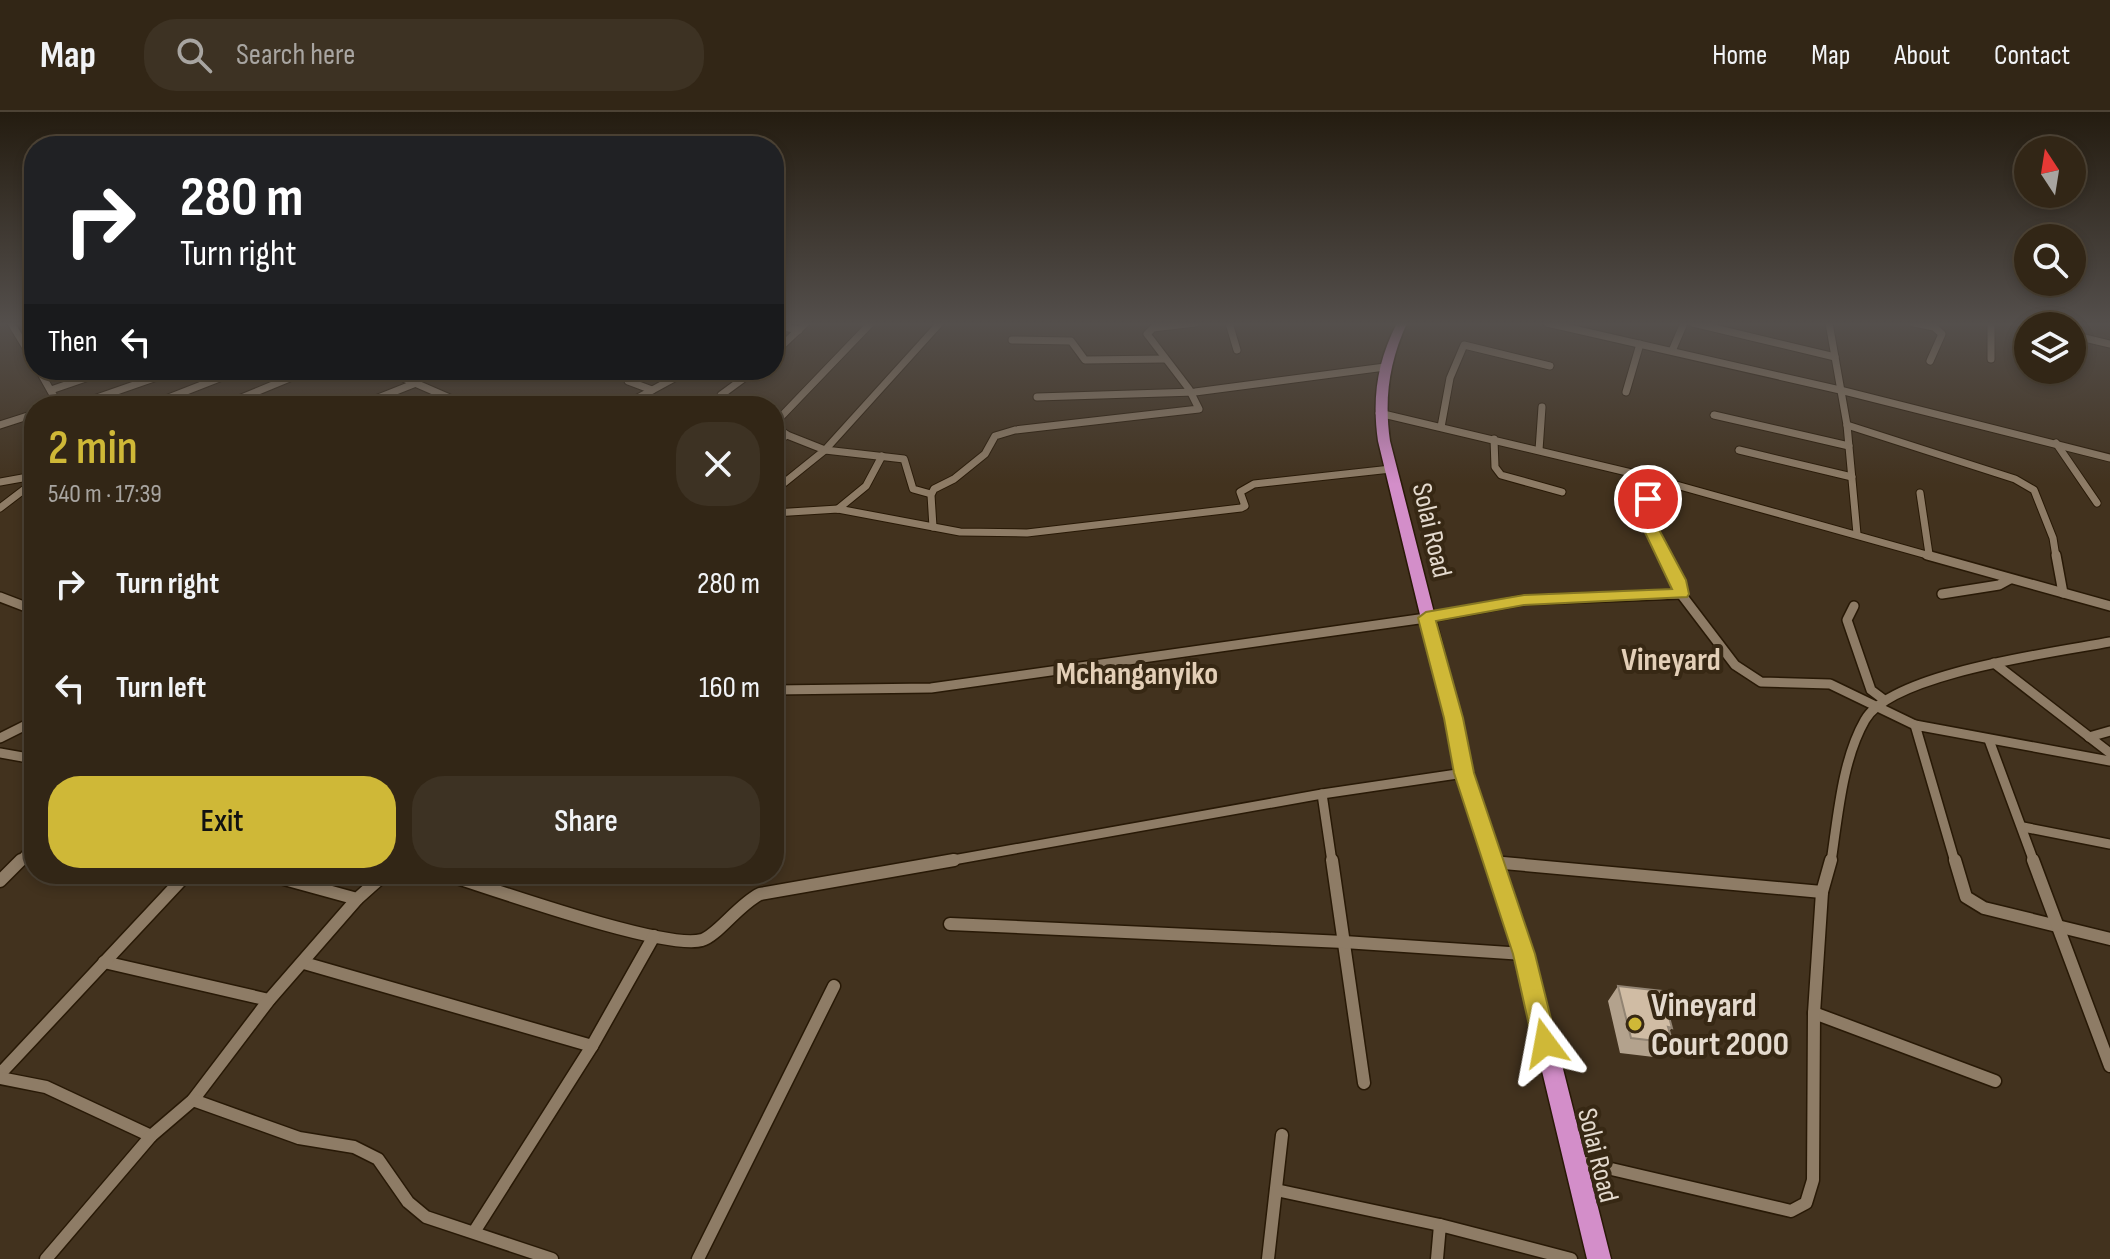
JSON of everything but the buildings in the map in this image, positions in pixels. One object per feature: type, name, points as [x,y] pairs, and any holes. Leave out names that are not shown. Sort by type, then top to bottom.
[{"type":"highway","name":"Solai Road","points":[[1384,377],[1378,413],[1426,618],[1453,718],[1464,773],[1524,954],[1599,1259]]},
{"type":"street","points":[[784,412],[819,377]]},
{"type":"street","points":[[784,483],[825,450],[892,377]]},
{"type":"street","points":[[1178,377],[1188,389],[1195,392]]},
{"type":"street","points":[[1037,397],[1195,392],[1313,377]]},
{"type":"street","points":[[1441,427],[1451,377]]},
{"type":"street","points":[[1626,392],[1631,377]]},
{"type":"street","points":[[1782,377],[2110,458]]},
{"type":"street","points":[[1838,377],[1847,425],[1857,534]]},
{"type":"street","points":[[45,380],[55,396]]},
{"type":"street","points":[[51,390],[80,380]]},
{"type":"street","points":[[102,396],[148,380]]},
{"type":"street","points":[[174,396],[214,380]]},
{"type":"street","points":[[246,396],[285,380]]},
{"type":"street","points":[[409,380],[445,396]]},
{"type":"street","points":[[628,380],[652,390]]},
{"type":"street","points":[[641,396],[670,380]]},
{"type":"street","points":[[722,396],[742,380]]},
{"type":"street","points":[[383,396],[416,383]]},
{"type":"street","points":[[933,527],[931,494],[934,489],[954,479],[985,454],[991,440],[1003,433],[1196,411],[1199,409],[1195,392]]},
{"type":"street","points":[[1539,450],[1542,407]]},
{"type":"street","points":[[1378,413],[1644,476],[2110,606]]},
{"type":"street","points":[[1714,415],[1849,446]]},
{"type":"street","points":[[0,425],[24,417]]},
{"type":"street","points":[[1847,425],[2015,479],[2034,490],[2053,538],[2063,593]]},
{"type":"street","points":[[784,432],[806,439],[825,450],[904,459],[913,489],[931,494]]},
{"type":"street","points":[[1494,439],[1495,467],[1501,475],[1562,492]]},
{"type":"street","points":[[2056,443],[2097,503]]},
{"type":"street","points":[[1739,450],[1852,477]]},
{"type":"street","points":[[838,509],[866,486],[882,456]]},
{"type":"street","points":[[784,512],[838,509],[975,533],[1027,533],[1241,508],[1245,502],[1240,492],[1254,484],[1391,469]]},
{"type":"street","points":[[1644,476],[1650,505],[1649,524],[1678,580],[1681,594],[1735,665],[1761,682],[1830,684],[1879,702],[1915,725],[2110,761]]},
{"type":"street","points":[[0,482],[24,480]]},
{"type":"street","points":[[0,508],[8,506],[24,488]]},
{"type":"street","points":[[1920,493],[1929,554]]},
{"type":"street","points":[[1942,594],[1999,585],[2010,579]]},
{"type":"street","points":[[784,690],[931,688],[1426,618],[1524,600],[1681,594]]},
{"type":"street","points":[[0,597],[24,606]]},
{"type":"street","points":[[1854,606],[1847,620],[1858,657],[1879,702]]},
{"type":"street","points":[[1573,1160],[1791,1211],[1806,1203],[1813,1180],[1814,1013],[1822,892],[1830,869],[1843,781],[1865,719],[1879,702],[1899,691],[1994,663],[2110,642]]},
{"type":"street","points":[[1994,663],[2110,753]]},
{"type":"street","points":[[1915,725],[1966,897],[1984,908],[2110,939]]},
{"type":"street","points":[[0,738],[24,726]]},
{"type":"street","points":[[2089,737],[2110,731]]},
{"type":"street","points":[[1989,740],[2057,927],[2107,1048],[2110,1066]]},
{"type":"street","points":[[0,753],[24,757]]},
{"type":"street","points":[[479,884],[654,936],[688,942],[703,941],[732,910],[760,894],[1322,794],[1464,773]]},
{"type":"street","points":[[1322,794],[1364,1083]]},
{"type":"street","points":[[2023,827],[2110,844]]},
{"type":"street","points":[[0,881],[24,856]]},
{"type":"street","points":[[1492,862],[1822,892]]},
{"type":"street","points":[[151,1136],[46,1087],[0,1076],[178,884]]},
{"type":"street","points":[[302,884],[357,899]]},
{"type":"street","points":[[46,1259],[151,1136],[193,1100],[269,1000],[357,899],[374,884]]},
{"type":"street","points":[[950,924],[1344,942],[1524,954]]},
{"type":"street","points":[[474,1232],[592,1046],[654,936]]},
{"type":"street","points":[[104,962],[269,1000]]},
{"type":"street","points":[[304,963],[592,1046]]},
{"type":"street","points":[[698,1259],[834,986]]},
{"type":"street","points":[[1814,1013],[1995,1081]]},
{"type":"street","points":[[193,1100],[299,1138],[354,1147],[378,1159],[408,1202],[426,1217],[552,1259]]},
{"type":"street","points":[[1268,1259],[1282,1135]]},
{"type":"street","points":[[1276,1190],[1440,1225],[1571,1259]]},
{"type":"street","points":[[1437,1259],[1440,1225]]},
{"type":"place","name":"Vineyard Court 2000","points":[[1635,1024]]},
{"type":"district","name":"Vineyard","points":[[1671,659]]},
{"type":"district","name":"Mchanganyiko","points":[[1137,673]]},
{"type":"route","points":[[1545,1043],[1524,954],[1464,773],[1453,718],[1426,618],[1524,600],[1681,594],[1678,580],[1649,524],[1648,499]]}]
